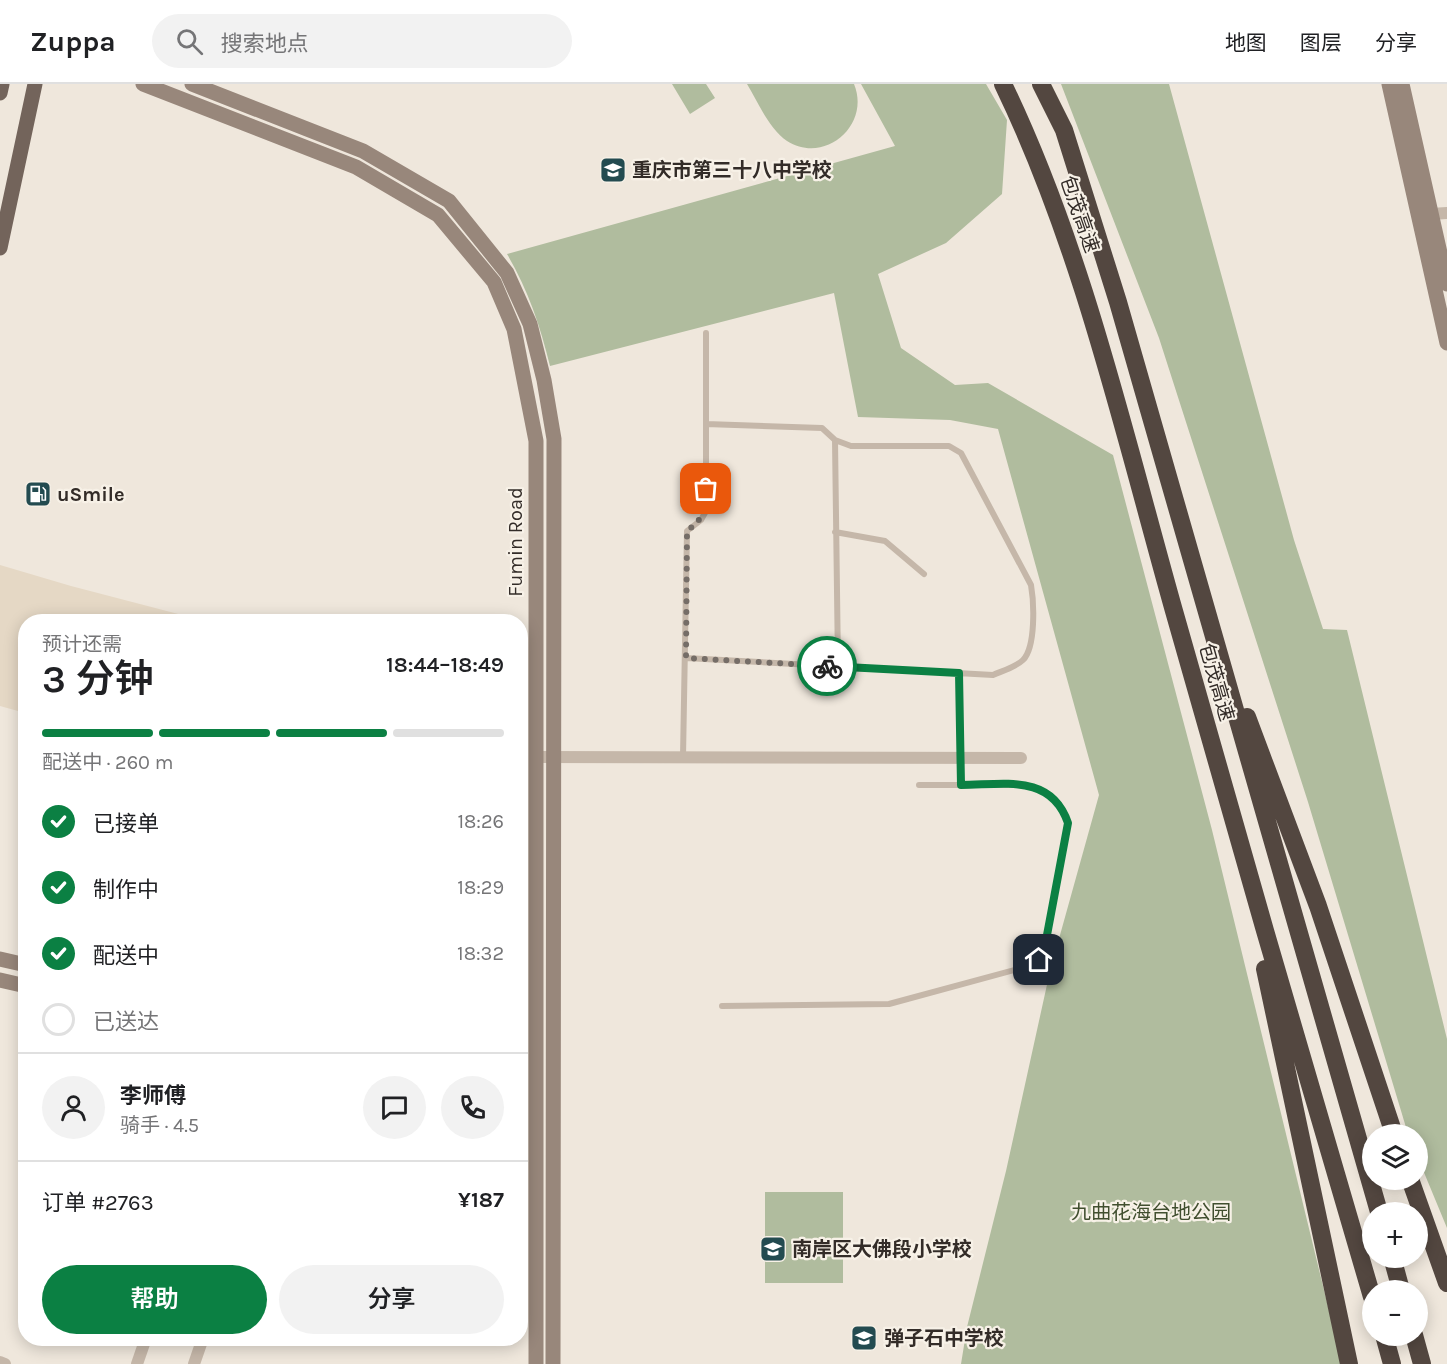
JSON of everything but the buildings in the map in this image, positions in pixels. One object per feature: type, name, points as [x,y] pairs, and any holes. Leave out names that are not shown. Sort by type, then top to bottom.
[{"type":"highway","name":"包茂高速","points":[[1003,84],[1032,144],[1089,308],[1234,827],[1367,1280]]},
{"type":"highway","name":"包茂高速","points":[[1041,84],[1064,130],[1114,292],[1375,1202]]},
{"type":"highway","points":[[1201,597],[1317,906],[1391,1124]]},
{"type":"highway","points":[[1234,827],[1349,1360]]},
{"type":"highway","points":[[1414,1190],[1447,1283]]},
{"type":"highway","points":[[1415,1190],[1447,1257]]},
{"type":"highway","points":[[1387,1346],[1392,1364]]},
{"type":"highway","points":[[1417,1346],[1422,1364]]},
{"type":"main road","points":[[0,93],[2,84]]},
{"type":"main road","points":[[0,248],[34,84]]},
{"type":"main road","name":"Fumin Road","points":[[143,84],[356,167],[438,214],[494,282],[514,329],[536,441],[535,757],[528,1033]]},
{"type":"main road","name":"Fumin Road","points":[[192,84],[363,151],[449,201],[507,273],[530,324],[544,380],[554,439],[553,1364]]},
{"type":"main road","points":[[1389,84],[1447,343]]},
{"type":"main road","points":[[1402,84],[1447,284]]},
{"type":"main road","points":[[0,959],[18,963]]},
{"type":"main road","points":[[0,981],[18,984]]},
{"type":"main road","points":[[528,1072],[552,1076]]},
{"type":"main road","points":[[528,1092],[552,1097]]},
{"type":"main road","name":"Fumin Road","points":[[528,1122],[536,1364]]},
{"type":"street","points":[[1431,214],[1447,213]]},
{"type":"street","points":[[535,757],[1021,758]]},
{"type":"street","points":[[137,1364],[143,1346]]},
{"type":"street","points":[[194,1364],[200,1346]]},
{"type":"street","points":[[0,1362],[5,1364]]},
{"type":"lane","points":[[683,757],[687,531],[701,520],[706,511],[706,333]]},
{"type":"lane","points":[[686,658],[993,675],[1022,662],[1030,652],[1034,602],[1031,585],[961,453],[949,446],[851,446],[835,440],[822,428],[706,424]]},
{"type":"lane","points":[[835,440],[838,666]]},
{"type":"lane","points":[[835,532],[885,541],[924,574]]},
{"type":"lane","points":[[959,673],[961,785]]},
{"type":"lane","points":[[722,1006],[889,1004],[1029,966],[1039,960],[1044,951],[1068,823],[1063,808],[1042,789],[1025,785],[919,785]]},
{"type":"green space","points":[[672,84],[706,84],[715,98],[690,114]]},
{"type":"green space","points":[[747,84],[854,84],[858,99],[856,114],[841,137],[816,148],[801,147],[787,141],[775,130]]},
{"type":"green space","name":"九曲花海台地公园","points":[[861,84],[986,84],[1007,120],[1002,194],[946,243],[878,274],[901,348],[955,385],[988,383],[1113,455],[1212,830],[1342,1364],[961,1364],[967,1327],[1006,1171],[1050,971],[1099,795],[998,429],[950,420],[858,417],[834,293],[550,366],[533,308],[507,254],[895,146]]},
{"type":"green space","points":[[1061,84],[1169,84],[1294,540],[1323,629],[1347,630],[1447,1039],[1447,1228],[1428,1182],[1428,1124],[1405,1124],[1308,802],[1159,338]]},
{"type":"green space","points":[[765,1192],[843,1192],[843,1283],[765,1283]]},
{"type":"shaded area","points":[[0,565],[178,614],[18,614],[18,711],[0,706]]},
{"type":"way so far","points":[[706,489],[706,511],[701,520],[687,531],[686,658],[827,666]]},
{"type":"place","name":"重庆市第三十八中学校","points":[[613,170]]},
{"type":"place","name":"uSmile","points":[[38,494]]},
{"type":"place","name":"南岸区大佛段小学校","points":[[773,1249]]},
{"type":"place","name":"弹子石中学校","points":[[864,1338]]},
{"type":"route","points":[[827,666],[959,673],[961,785],[1025,785],[1042,789],[1063,808],[1068,823],[1044,951],[1039,960]]}]
